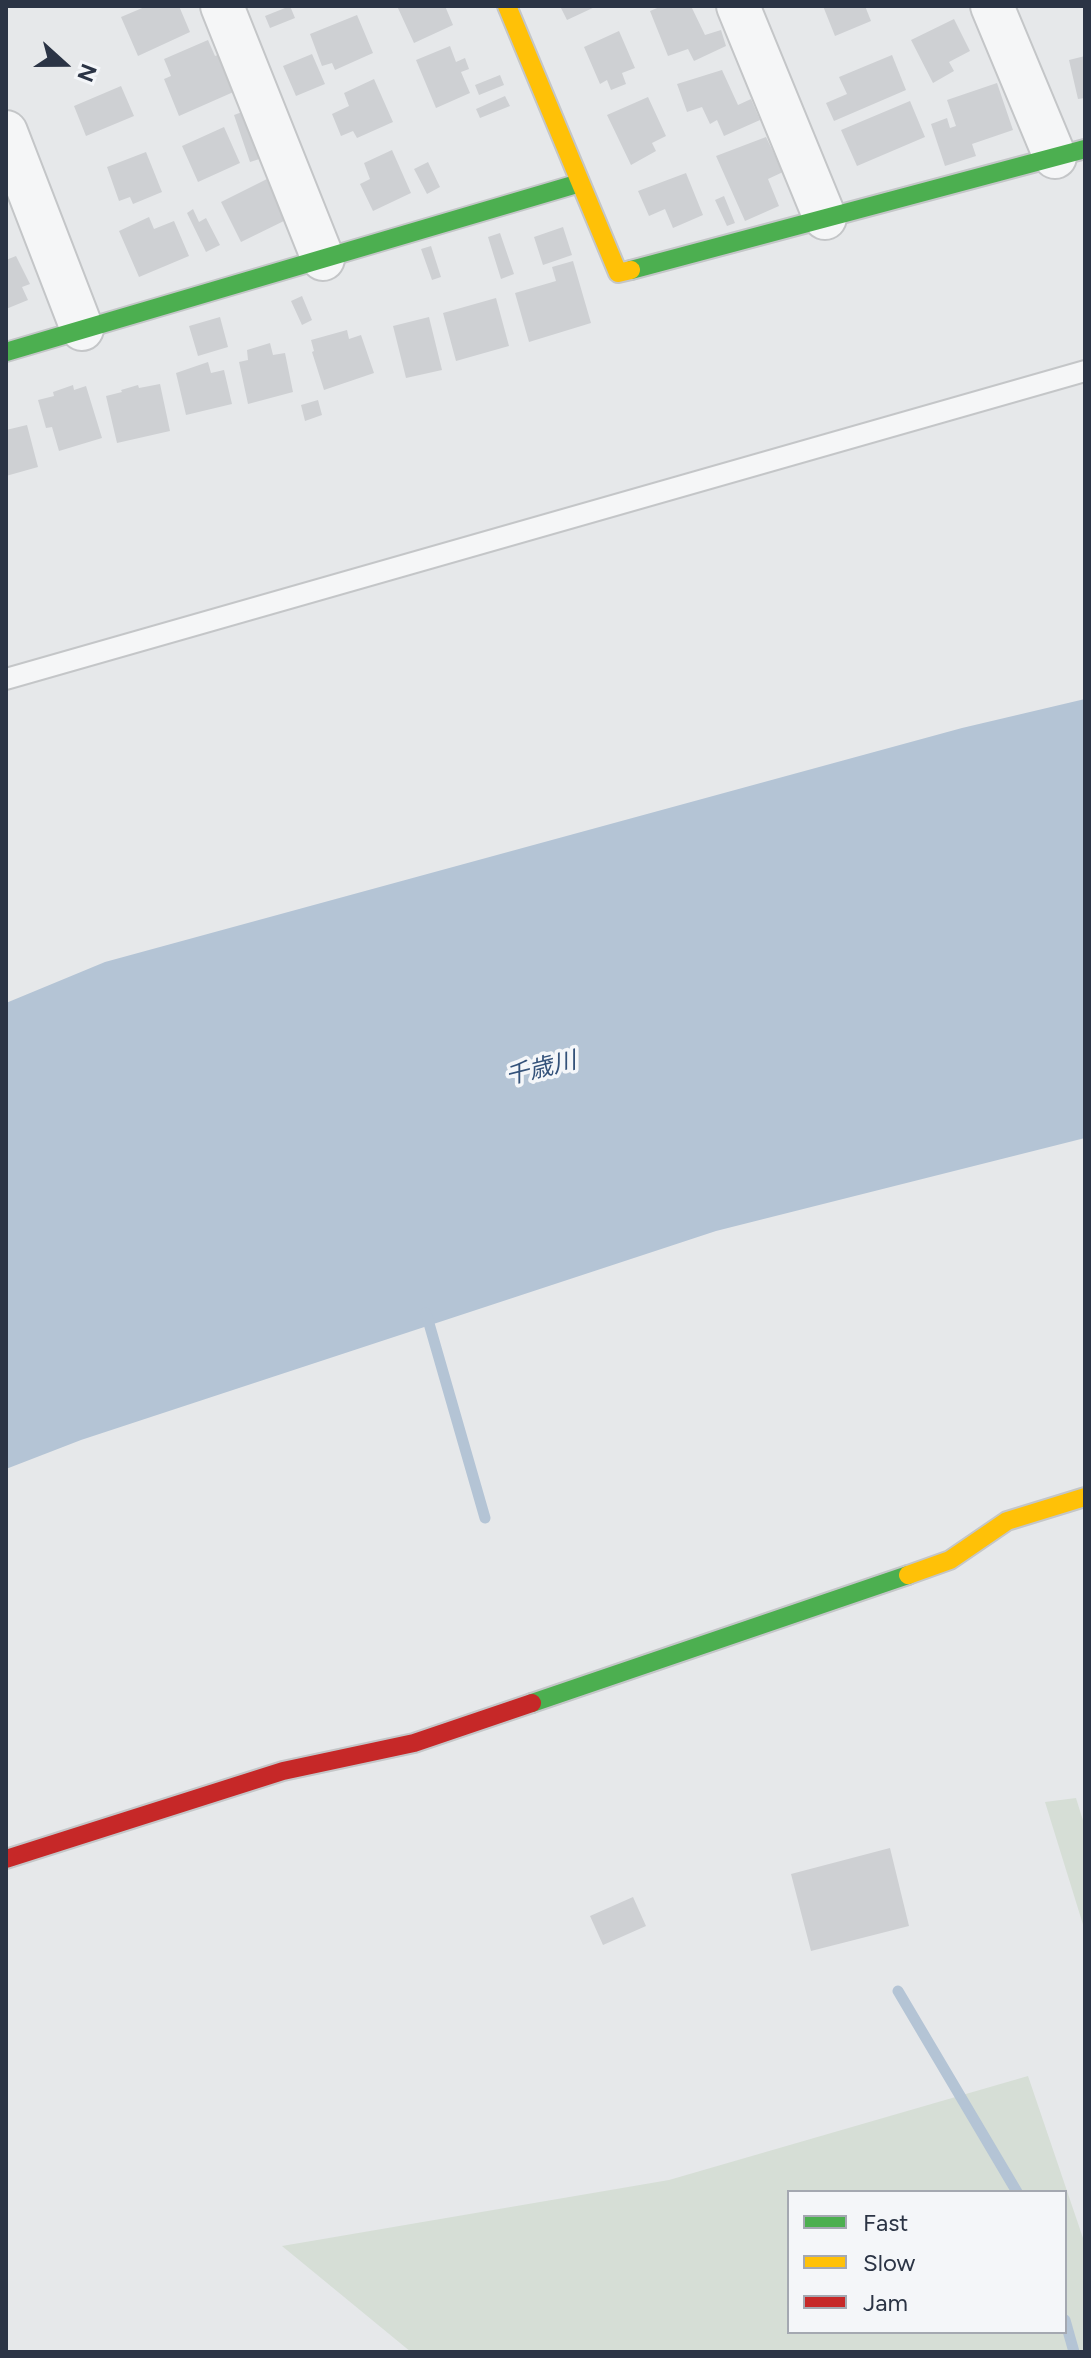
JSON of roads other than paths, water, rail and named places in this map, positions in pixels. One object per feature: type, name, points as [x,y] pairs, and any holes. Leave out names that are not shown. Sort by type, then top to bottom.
[{"type":"street","points":[[222,6],[323,259]]},
{"type":"street","points":[[507,6],[618,273],[1070,153],[992,6]]},
{"type":"street","points":[[738,6],[825,218]]},
{"type":"street","points":[[6,132],[82,329]]},
{"type":"street","points":[[6,352],[580,183]]},
{"type":"street","points":[[6,1859],[283,1771],[429,1738],[950,1560],[1007,1521],[1085,1497]]},
{"type":"lane","points":[[6,679],[1085,371]]},
{"type":"water","name":"千歳川","points":[[1085,699],[1085,1138],[716,1231],[81,1440],[6,1469],[6,1003],[105,962],[962,728]]},
{"type":"waterway","points":[[426,1313],[485,1518]]},
{"type":"waterway","points":[[898,1991],[1016,2190]]},
{"type":"waterway","points":[[1067,2327],[1074,2352]]}]
